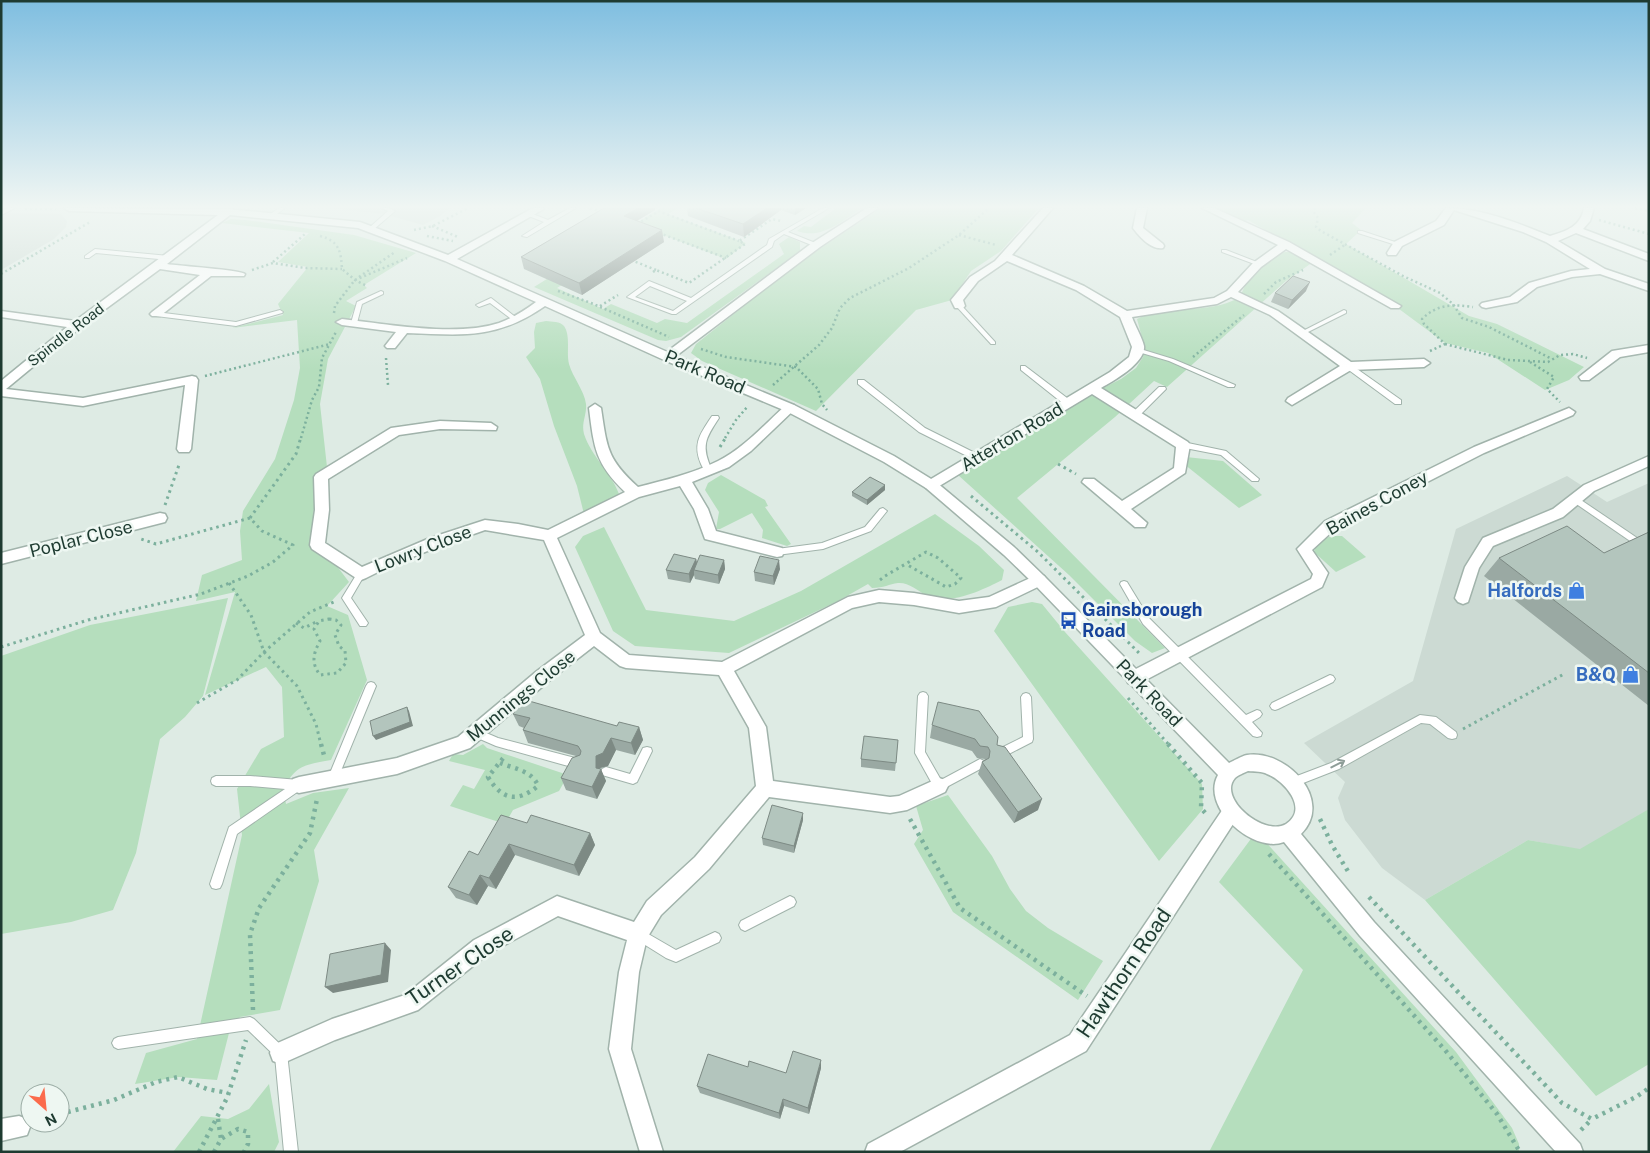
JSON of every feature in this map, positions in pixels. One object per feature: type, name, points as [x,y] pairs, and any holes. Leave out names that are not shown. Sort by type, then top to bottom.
[{"type":"street","name":"Spindle Road","points":[[1,387],[77,325],[164,262]]},
{"type":"street","name":"Park Road","points":[[455,262],[668,357],[790,408],[889,459],[931,485],[1009,551],[1039,580],[1227,773]]},
{"type":"street","points":[[668,357],[794,262]]},
{"type":"street","points":[[959,306],[957,300],[974,279],[1000,262]]},
{"type":"street","points":[[1028,262],[1080,288],[1125,315],[1133,330],[1138,347],[1137,350]]},
{"type":"street","points":[[1125,315],[1217,301],[1232,293],[1262,262]]},
{"type":"street","points":[[1316,262],[1395,306]]},
{"type":"street","points":[[1586,262],[1601,271],[1649,288]]},
{"type":"street","points":[[158,266],[240,274]]},
{"type":"street","points":[[1486,305],[1513,300],[1532,285],[1571,274],[1601,271]]},
{"type":"street","points":[[156,314],[209,272]]},
{"type":"street","points":[[1232,293],[1274,313],[1348,366]]},
{"type":"street","points":[[342,322],[404,329],[473,331],[504,325],[516,320],[544,302]]},
{"type":"street","points":[[1,314],[77,325]]},
{"type":"street","points":[[391,346],[404,329]]},
{"type":"street","points":[[1586,377],[1616,354],[1649,348]]},
{"type":"street","name":"Atterton Road","points":[[931,485],[1121,369],[1135,358],[1137,350]]},
{"type":"street","points":[[1292,401],[1348,366],[1424,363]]},
{"type":"street","points":[[1,392],[83,402],[192,380],[184,449]]},
{"type":"street","points":[[1092,388],[1183,445],[1180,470],[1122,508]]},
{"type":"street","points":[[595,408],[600,446],[613,472],[635,493]]},
{"type":"street","points":[[790,408],[746,448],[712,468],[684,480],[635,493],[549,536],[594,637],[626,662],[724,669],[848,603],[879,596],[906,598],[959,607],[991,603],[1039,580]]},
{"type":"street","name":"Baines Coney","points":[[1134,678],[1317,583],[1320,573],[1304,549],[1330,525],[1479,450],[1569,412]]},
{"type":"street","name":"Lowry Close","points":[[491,427],[440,424],[396,431],[321,477],[322,510],[317,545],[362,574],[402,555],[484,525],[518,529],[549,536]]},
{"type":"street","points":[[1463,598],[1472,567],[1488,542],[1558,513],[1589,488],[1649,460]]},
{"type":"street","points":[[684,480],[701,509],[710,535],[777,552]]},
{"type":"street","points":[[1089,482],[1140,522]]},
{"type":"street","name":"Poplar Close","points":[[1,559],[160,518]]},
{"type":"street","name":"Munnings Close","points":[[300,785],[397,766],[464,743],[543,676],[594,637]]},
{"type":"street","points":[[652,1152],[620,1049],[629,972],[638,934],[654,908],[702,863],[765,788],[757,727],[724,669]]},
{"type":"street","points":[[1247,763],[1274,768],[1293,782],[1301,794],[1305,814],[1300,824],[1288,833],[1275,835],[1259,832],[1245,825],[1225,820],[1222,790],[1227,773],[1235,766],[1247,763]]},
{"type":"street","points":[[765,788],[890,805],[902,804],[939,786]]},
{"type":"street","name":"Hawthorn Road","points":[[876,1152],[1078,1042],[1225,820]]},
{"type":"street","points":[[1288,833],[1367,930],[1572,1152]]},
{"type":"street","name":"Turner Close","points":[[281,1053],[332,1030],[411,1003],[481,947],[556,906],[638,934]]},
{"type":"lane","points":[[692,301],[649,283],[630,296],[674,313],[692,301],[748,262]]},
{"type":"lane","points":[[1253,262],[1259,264]]},
{"type":"lane","points":[[354,323],[359,304],[381,293]]},
{"type":"lane","points":[[479,305],[491,300],[516,320]]},
{"type":"lane","points":[[959,306],[993,343]]},
{"type":"lane","points":[[156,314],[236,324],[280,312]]},
{"type":"lane","points":[[1302,333],[1344,312]]},
{"type":"lane","points":[[1137,350],[1186,366],[1231,384]]},
{"type":"lane","points":[[1348,366],[1398,402]]},
{"type":"lane","points":[[1023,368],[1068,402]]},
{"type":"lane","points":[[861,382],[922,430],[978,458]]},
{"type":"lane","points":[[1135,415],[1162,389]]},
{"type":"lane","points":[[712,468],[699,449],[715,418]]},
{"type":"lane","points":[[1183,445],[1223,453],[1255,479]]},
{"type":"lane","points":[[1575,499],[1649,550]]},
{"type":"lane","points":[[777,552],[823,546],[850,536],[868,529],[883,511]]},
{"type":"lane","points":[[362,574],[346,598],[363,623]]},
{"type":"lane","points":[[1124,584],[1146,621],[1257,733]]},
{"type":"lane","points":[[1275,706],[1330,679]]},
{"type":"lane","points":[[327,779],[371,686]]},
{"type":"lane","points":[[923,696],[920,753],[939,786],[980,764]]},
{"type":"lane","points":[[999,754],[1028,739],[1026,697]]},
{"type":"lane","points":[[1245,720],[1257,714]]},
{"type":"lane","points":[[1293,782],[1335,766],[1420,719],[1432,720],[1452,735]]},
{"type":"lane","points":[[477,733],[510,746],[579,764]]},
{"type":"lane","points":[[606,772],[633,779],[647,751]]},
{"type":"lane","points":[[216,781],[250,781],[300,785]]},
{"type":"lane","points":[[216,884],[233,831],[300,785]]},
{"type":"lane","points":[[745,925],[790,902]]},
{"type":"lane","points":[[638,934],[676,956],[715,938]]},
{"type":"lane","points":[[118,1043],[250,1023],[281,1053],[291,1152]]},
{"type":"path","points":[[1,274],[22,262]]},
{"type":"path","points":[[342,262],[342,269]]},
{"type":"path","points":[[112,531],[156,544],[250,518],[296,454],[312,400],[319,387],[322,358],[342,322],[334,313],[335,306],[355,280],[381,262]]},
{"type":"path","points":[[355,280],[397,262]]},
{"type":"path","points":[[635,262],[689,283],[719,262]]},
{"type":"path","points":[[734,262],[743,265]]},
{"type":"path","points":[[770,388],[818,345],[832,328],[840,308],[850,298],[918,262]]},
{"type":"path","points":[[1186,366],[1201,350],[1256,305],[1267,290],[1281,279],[1316,262]]},
{"type":"path","points":[[1379,262],[1440,293],[1453,304],[1462,318],[1489,326],[1552,359]]},
{"type":"path","points":[[240,274],[273,263],[305,268],[342,269],[355,280]]},
{"type":"path","points":[[648,275],[656,270]]},
{"type":"path","points":[[554,290],[559,287]]},
{"type":"path","points":[[600,306],[623,291]]},
{"type":"path","points":[[1453,304],[1430,310],[1422,319],[1424,324],[1445,344],[1508,360],[1548,362],[1560,356],[1573,354],[1602,364]]},
{"type":"path","points":[[192,380],[330,344]]},
{"type":"path","points":[[1424,363],[1421,356],[1445,344]]},
{"type":"path","points":[[388,385],[386,356],[391,346]]},
{"type":"path","points":[[1530,362],[1554,377],[1547,389],[1569,412]]},
{"type":"path","points":[[748,401],[756,405],[758,410],[775,422]]},
{"type":"path","points":[[712,468],[714,457],[736,420],[748,406]]},
{"type":"path","points":[[160,518],[184,449]]},
{"type":"path","points":[[1,647],[88,620],[201,594],[248,576],[273,562],[293,545],[262,531],[250,518]]},
{"type":"path","points":[[863,600],[885,576],[926,552],[938,558],[961,578],[952,586],[946,587],[906,564]]},
{"type":"path","points":[[199,1152],[218,1118],[240,1066],[254,1006],[250,934],[259,908],[310,832],[327,779],[325,756],[316,724],[297,686],[264,652],[251,615],[229,583]]},
{"type":"path","points":[[198,704],[236,680],[264,652],[310,612],[346,598]]},
{"type":"path","points":[[296,623],[304,628],[319,621],[336,620],[341,624],[335,635],[339,646],[345,651],[346,663],[337,673],[320,675],[311,660],[312,654],[320,641],[314,629],[319,621]]},
{"type":"path","points":[[1452,735],[1564,674]]},
{"type":"path","points":[[1124,695],[1202,782],[1201,808],[1225,820]]},
{"type":"path","points":[[500,763],[533,775],[538,780],[538,786],[525,795],[514,798],[504,796],[493,788],[488,777],[491,769],[500,763],[510,746]]},
{"type":"path","points":[[902,804],[960,908],[1102,1006]]},
{"type":"path","points":[[1268,853],[1445,1050],[1497,1114],[1520,1152]]},
{"type":"path","points":[[70,1111],[114,1100],[156,1082],[178,1077],[207,1089],[228,1094]]},
{"type":"path","points":[[218,1118],[221,1139]]},
{"type":"path","points":[[214,1152],[221,1139],[238,1129],[248,1132],[248,1144],[244,1152]]},
{"type":"shaded area","points":[[1,262],[15,262],[1,270]]},
{"type":"shaded area","points":[[1567,476],[1607,502],[1649,483],[1649,813],[1587,851],[1528,840],[1425,900],[1382,868],[1345,820],[1338,798],[1345,782],[1304,743],[1413,681],[1456,529]]},
{"type":"green space","points":[[278,262],[402,262],[364,285],[367,288],[346,301],[356,306],[328,359],[320,404],[327,467],[316,483],[313,521],[324,549],[349,582],[327,606],[348,615],[367,680],[331,760],[314,763],[297,770],[283,789],[286,804],[313,793],[349,788],[314,850],[319,881],[280,1010],[240,1017],[229,1033],[217,1080],[179,1077],[135,1084],[146,1053],[197,1039],[242,835],[237,789],[261,749],[284,737],[282,687],[266,667],[205,695],[235,592],[196,601],[202,575],[242,560],[240,531],[243,511],[275,459],[294,400],[300,368],[297,320],[232,328],[283,315],[278,304],[308,267]]},
{"type":"green space","points":[[575,262],[599,262],[557,288],[603,309],[611,304],[657,323],[665,319],[687,323],[773,262],[785,262],[681,337],[666,341],[658,340],[534,287]]},
{"type":"green space","points":[[800,262],[985,262],[971,271],[952,300],[916,310],[816,411],[702,361],[691,353],[696,344]]},
{"type":"green space","points":[[1269,262],[1313,262],[1286,281],[1167,387],[1154,381],[1115,417],[1017,498],[1165,648],[1152,653],[1135,641],[1069,575],[958,475],[1071,404],[1121,379],[1136,368],[1143,357],[1145,349],[1137,319],[1158,312],[1208,307],[1235,300],[1256,271]]},
{"type":"green space","points":[[1319,262],[1376,262],[1469,316],[1497,324],[1584,367],[1569,380],[1545,390],[1488,353],[1445,343],[1395,306]]},
{"type":"green space","points":[[546,321],[560,323],[566,330],[569,364],[586,404],[583,426],[584,434],[591,450],[611,478],[619,494],[615,499],[584,514],[577,486],[554,426],[540,379],[526,357],[535,348],[534,332],[536,323]]},
{"type":"green space","points":[[1186,457],[1223,461],[1262,495],[1239,508],[1184,464]]},
{"type":"green space","points":[[721,475],[765,500],[768,506],[765,507],[791,544],[787,546],[762,538],[763,530],[752,513],[720,529],[716,529],[719,512],[705,490],[708,483]]},
{"type":"green space","points":[[935,514],[979,546],[1004,570],[1002,580],[965,596],[944,599],[926,595],[902,583],[872,588],[868,584],[838,601],[729,653],[635,646],[613,631],[575,547],[583,536],[604,527],[646,610],[734,621],[801,591]]},
{"type":"green space","points":[[1331,536],[1342,536],[1366,557],[1336,572],[1314,552],[1316,543]]},
{"type":"green space","points":[[228,598],[203,696],[185,717],[160,739],[136,853],[113,910],[71,922],[1,934],[1,656],[90,625]]},
{"type":"green space","points":[[1032,602],[1042,604],[1202,784],[1203,809],[1159,861],[994,631],[1008,607]]},
{"type":"green space","points":[[483,744],[487,748],[568,775],[559,791],[513,810],[505,824],[450,806],[463,785],[474,789],[485,770],[449,761],[453,754],[463,755]]},
{"type":"green space","points":[[948,795],[992,856],[1010,889],[1026,911],[1048,928],[1103,961],[1078,1000],[953,912],[914,844],[923,830],[916,806]]},
{"type":"green space","points":[[1649,809],[1649,1064],[1596,1096],[1425,900],[1528,840],[1580,849]]},
{"type":"green space","points":[[1253,836],[1263,839],[1456,1052],[1512,1128],[1519,1144],[1519,1152],[1209,1152],[1303,970],[1219,882]]},
{"type":"green space","points":[[269,1084],[279,1142],[274,1152],[173,1152],[201,1116],[228,1119],[249,1109]]},
{"type":"building","points":[[532,262],[612,262],[579,283]]},
{"type":"building","points":[[1293,276],[1310,282],[1292,300],[1275,293]]},
{"type":"building","points":[[870,477],[885,485],[867,500],[852,492]]},
{"type":"building","name":"Halfords","points":[[1567,526],[1604,553],[1649,532],[1649,673],[1499,558]]},
{"type":"building","points":[[674,554],[696,559],[689,574],[666,570]]},
{"type":"building","points":[[700,555],[724,560],[718,575],[694,570]]},
{"type":"building","points":[[760,556],[779,560],[773,576],[754,572]]},
{"type":"building","points":[[522,699],[617,726],[619,722],[639,727],[631,743],[611,738],[603,753],[596,756],[596,768],[601,769],[592,787],[561,778],[572,758],[580,755],[581,751],[578,746],[523,730],[530,718],[513,714]]},
{"type":"building","points":[[938,702],[979,711],[998,737],[997,745],[1005,747],[1042,799],[1018,812],[982,762],[989,758],[990,751],[988,747],[980,746],[975,739],[932,725]]},
{"type":"building","points":[[407,707],[410,722],[373,736],[370,721]]},
{"type":"building","points":[[864,736],[898,740],[896,763],[861,759]]},
{"type":"building","points":[[772,805],[803,813],[794,846],[762,838]]},
{"type":"building","points":[[501,815],[527,823],[531,815],[590,833],[574,865],[509,844],[489,878],[480,875],[469,895],[448,887],[469,851],[478,855]]},
{"type":"building","points":[[385,943],[381,975],[325,987],[330,954]]},
{"type":"building","points":[[793,1051],[821,1060],[808,1108],[783,1099],[779,1113],[697,1086],[708,1054],[748,1067],[749,1061],[786,1073]]},
{"type":"place","name":"Halfords","points":[[1576,591]]},
{"type":"place","name":"Gainsborough Road","points":[[1068,620]]},
{"type":"place","name":"B&Q","points":[[1630,675]]}]
